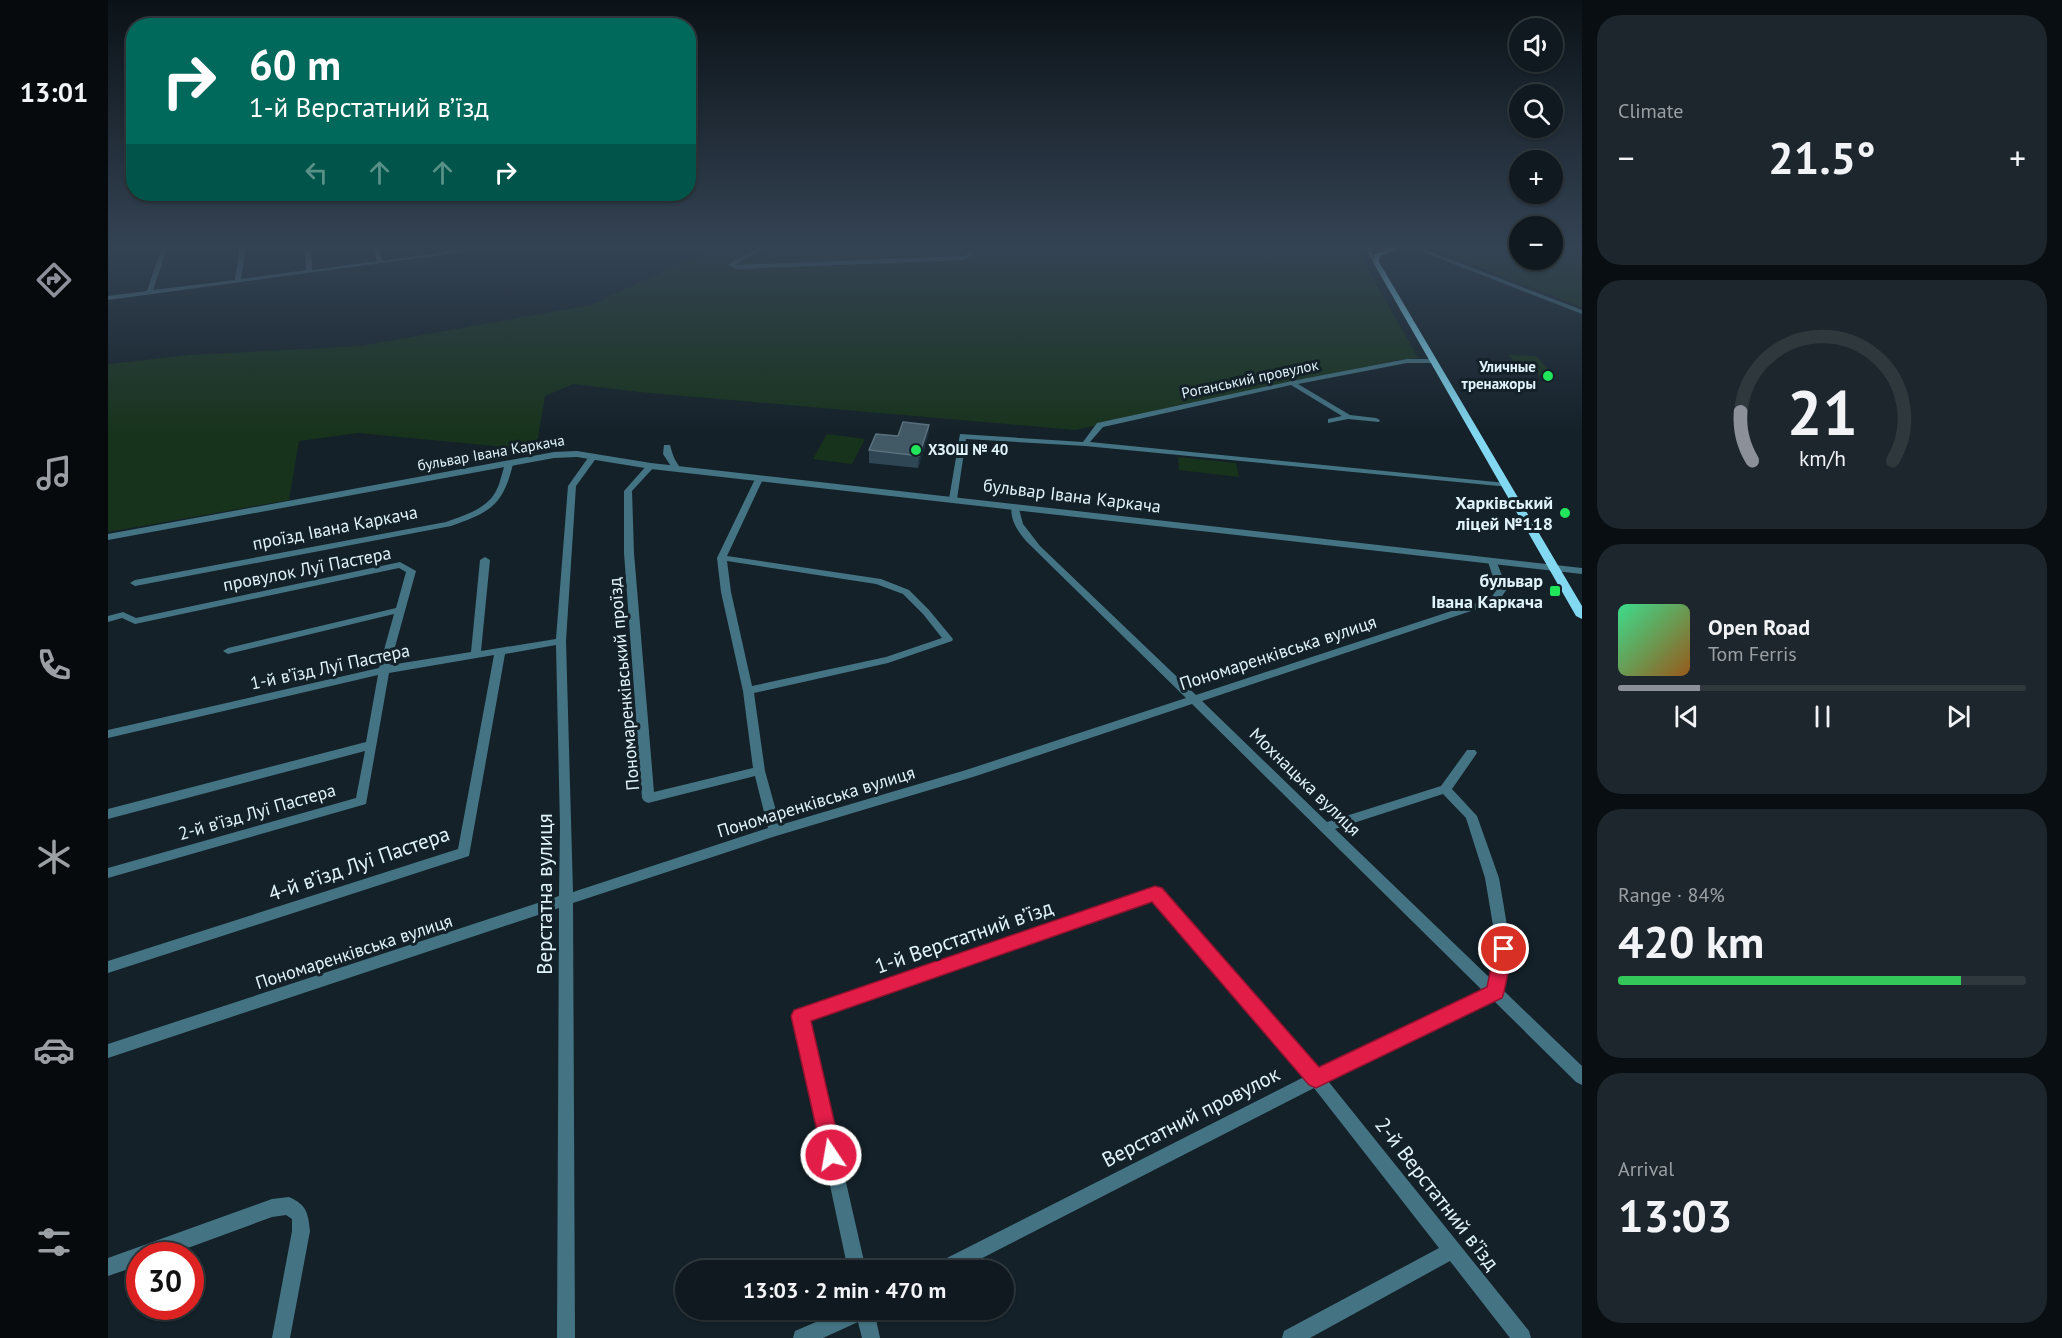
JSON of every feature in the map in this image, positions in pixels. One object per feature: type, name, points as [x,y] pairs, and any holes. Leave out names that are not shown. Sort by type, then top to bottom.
[{"type":"main road","points":[[1402,308],[1582,616]]},
{"type":"street","name":"Роганський провулок","points":[[1084,444],[1100,424],[1407,361],[1432,361]]},
{"type":"street","points":[[1292,383],[1348,417]]},
{"type":"street","points":[[1331,422],[1348,417],[1376,420]]},
{"type":"street","points":[[953,499],[963,436],[1084,444],[1506,485]]},
{"type":"street","points":[[667,447],[667,454],[677,469]]},
{"type":"street","name":"бульвар Івана Каркача","points":[[108,537],[570,453],[651,466],[759,479],[953,499],[1582,572]]},
{"type":"street","name":"Верстатна вулиця","points":[[566,1338],[566,827],[561,641],[572,486],[593,457]]},
{"type":"street","name":"проїзд Івана Каркача","points":[[135,583],[448,524],[478,513],[494,502],[503,490],[509,464]]},
{"type":"street","name":"Пономаренківський проїзд","points":[[651,466],[628,491],[629,553],[648,798],[759,771]]},
{"type":"street","points":[[759,479],[722,558],[726,592],[748,691],[759,771],[775,831]]},
{"type":"street","name":"Мохнацька вулиця","points":[[1015,507],[1014,515],[1020,528],[1058,568],[1582,1077]]},
{"type":"street","points":[[722,558],[878,581],[906,592],[948,639],[888,660],[748,691]]},
{"type":"street","points":[[476,654],[484,560]]},
{"type":"street","name":"Пономаренківська вулиця","points":[[108,1051],[775,831],[969,774],[1495,600],[1502,589],[1493,561]]},
{"type":"street","name":"провулок Луї Пастера","points":[[108,619],[123,615],[135,621],[400,565],[411,571],[384,670]]},
{"type":"street","points":[[228,651],[400,610]]},
{"type":"street","name":"1-й в’їзд Луї Пастера","points":[[108,734],[384,670],[561,641]]},
{"type":"street","name":"4-й в’їзд Луї Пастера","points":[[108,967],[464,852],[500,650]]},
{"type":"street","name":"2-й в’їзд Луї Пастера","points":[[108,873],[362,801],[384,670]]},
{"type":"street","name":"2-й в’їзд Луї Пастера","points":[[108,814],[372,746]]},
{"type":"street","points":[[1326,827],[1446,789],[1471,753]]},
{"type":"street","points":[[1446,789],[1471,816],[1492,879],[1504,949],[1495,992]]},
{"type":"street","name":"1-й Верстатний в’їзд","points":[[855,1260],[801,1016],[1155,893],[1316,1078]]},
{"type":"street","name":"Верстатний провулок","points":[[961,1260],[1316,1078],[1495,992]]},
{"type":"street","name":"2-й Верстатний в’їзд","points":[[1316,1078],[1522,1338]]},
{"type":"street","points":[[178,1242],[272,1208],[289,1206],[300,1215],[301,1231],[281,1338]]},
{"type":"street","points":[[1291,1338],[1453,1250]]},
{"type":"street","points":[[108,1268],[126,1261]]},
{"type":"street","points":[[802,1338],[842,1320]]},
{"type":"street","points":[[867,1320],[871,1338]]},
{"type":"green space","points":[[572,308],[1390,308],[1418,358],[1398,360],[1075,430],[639,392],[573,384],[545,396],[536,450],[358,433],[299,441],[289,500],[108,532],[108,364],[190,355],[361,346]]},
{"type":"green space","points":[[1508,355],[1536,356],[1556,378],[1543,378],[1539,374],[1527,373]]},
{"type":"green space","points":[[827,434],[865,439],[852,464],[813,459]]},
{"type":"green space","points":[[1178,457],[1236,463],[1239,477],[1179,470]]},
{"type":"building","points":[[903,422],[929,425],[919,456],[869,450],[876,434],[898,436]]},
{"type":"place","name":"Уличные тренажоры","points":[[1548,376]]},
{"type":"place","name":"ХЗОШ № 40","points":[[916,450]]},
{"type":"place","name":"Харківський ліцей №118","points":[[1565,513]]},
{"type":"place","name":"бульвар Івана Каркача","points":[[1555,591]]},
{"type":"route","points":[[831,1155],[801,1016],[1155,893],[1316,1078],[1495,992],[1504,949]]}]
